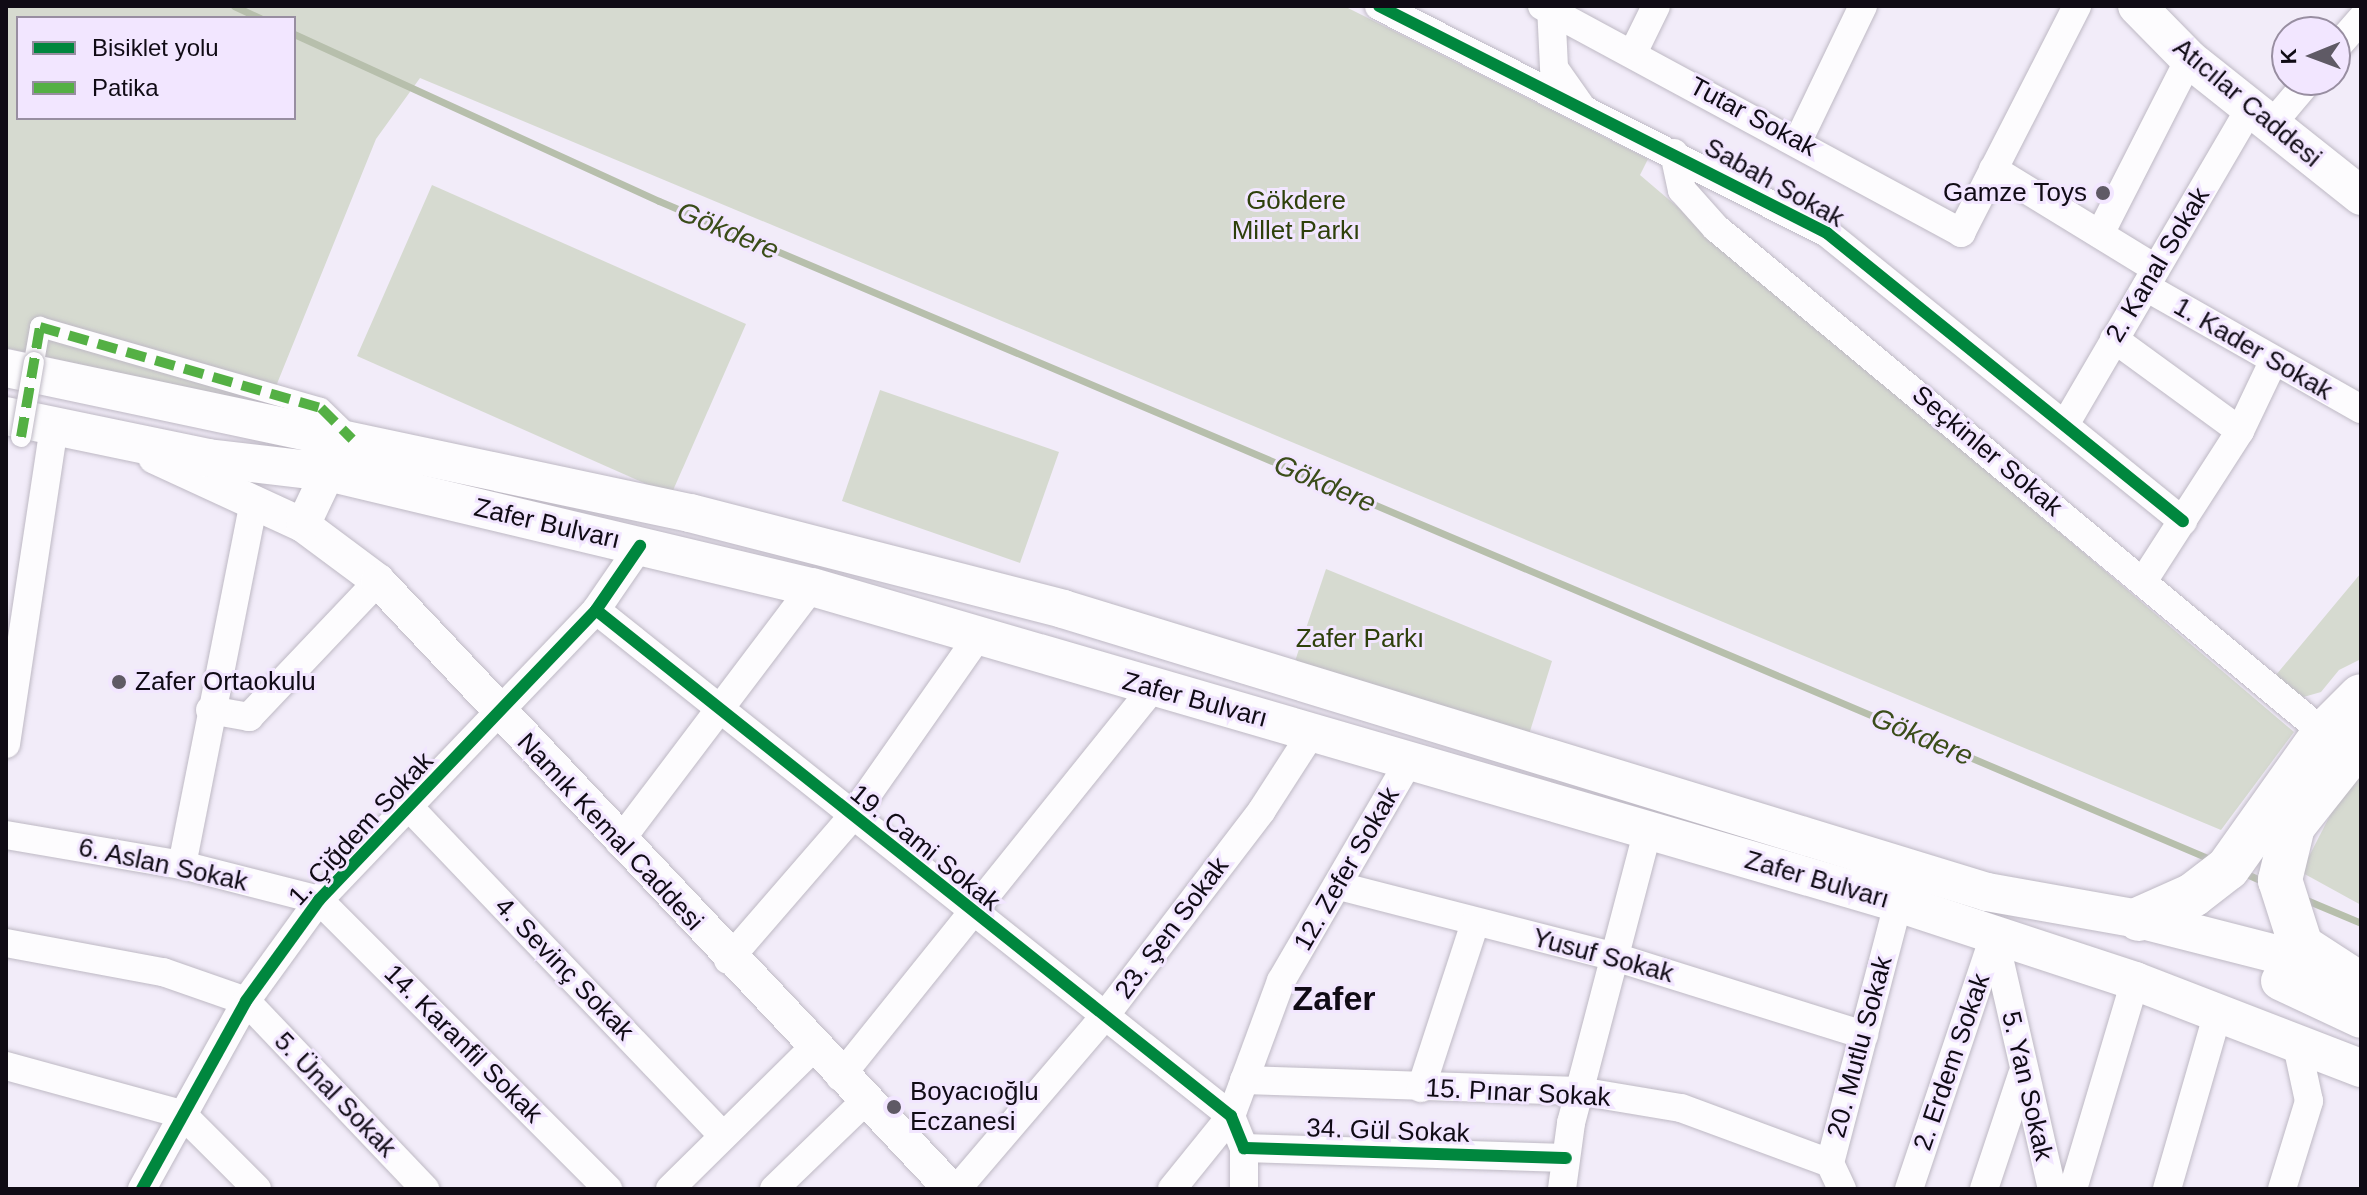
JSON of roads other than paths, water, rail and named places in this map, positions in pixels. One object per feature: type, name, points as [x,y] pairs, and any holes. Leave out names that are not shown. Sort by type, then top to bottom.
[{"type":"highway","points":[[2151,914],[2228,868],[2315,790],[2361,696]]},
{"type":"highway","points":[[2278,826],[2281,902],[2310,956],[2361,988]]},
{"type":"main road","name":"Atıcılar Caddesi","points":[[2137,6],[2189,59],[2361,196]]},
{"type":"main road","name":"Zafer Bulvarı","points":[[20,365],[690,513],[1063,609],[1513,753],[1987,892],[2151,914],[2212,941],[2272,953],[2361,988]]},
{"type":"main road","name":"Zafer Bulvarı","points":[[27,426],[328,472],[812,587],[1151,690],[1411,758],[1898,903],[2135,981],[2361,1068]]},
{"type":"main road","name":"Zafer Bulvarı","points":[[2212,941],[2241,963],[2361,1019]]},
{"type":"street","name":"Sabah Sokak","points":[[1379,6],[1827,233],[2066,423],[2183,521]]},
{"type":"street","points":[[1633,53],[1656,6]]},
{"type":"street","points":[[1798,141],[1863,6]]},
{"type":"street","points":[[1993,169],[2077,6]]},
{"type":"street","points":[[1548,8],[1554,68],[1583,108]]},
{"type":"street","name":"Tutar Sokak","points":[[1548,8],[1798,141],[1961,233],[1993,169]]},
{"type":"street","points":[[2351,39],[2361,19]]},
{"type":"street","points":[[2100,234],[2189,59]]},
{"type":"street","name":"2. Kanal Sokak","points":[[2066,423],[2151,278],[2262,115],[2288,96]]},
{"type":"street","name":"Seçkinler Sokak","points":[[1674,153],[1682,190],[1716,228],[2144,580],[2343,736]]},
{"type":"street","name":"1. Kader Sokak","points":[[1993,169],[2100,234],[2151,278],[2272,364],[2361,409]]},
{"type":"street","points":[[6,744],[27,426],[20,365],[40,327],[321,408],[352,439]]},
{"type":"street","points":[[2114,339],[2240,431]]},
{"type":"street","points":[[2144,580],[2240,431],[2272,364]]},
{"type":"street","points":[[303,525],[328,472],[312,431]]},
{"type":"street","name":"Namık Kemal Caddesi","points":[[119,440],[303,525],[378,581],[728,960],[863,1103],[951,1189]]},
{"type":"street","points":[[182,865],[210,710],[254,500]]},
{"type":"street","name":"1. Çiğdem Sokak","points":[[142,1189],[246,1001],[319,900],[408,806],[502,714],[596,610],[640,546]]},
{"type":"street","points":[[210,710],[249,717],[378,581]]},
{"type":"street","points":[[619,842],[723,709],[812,587]]},
{"type":"street","name":"19. Cami Sokak","points":[[596,610],[723,709],[851,818],[1231,1116]]},
{"type":"street","points":[[728,960],[851,818],[977,638]]},
{"type":"street","points":[[840,1077],[974,916],[1151,690]]},
{"type":"street","name":"23. Şen Sokak","points":[[957,1189],[1104,1017],[1262,810],[1313,731]]},
{"type":"street","name":"12. Zefer Sokak","points":[[1172,1189],[1231,1116],[1281,981],[1411,758]]},
{"type":"street","name":"4. Sevinç Sokak","points":[[408,806],[721,1133]]},
{"type":"street","points":[[1565,1188],[1566,1158],[1579,1091],[1648,830]]},
{"type":"street","name":"6. Aslan Sokak","points":[[6,835],[182,865],[319,900]]},
{"type":"street","name":"Yusuf Sokak","points":[[1339,886],[1615,957],[1864,1035]]},
{"type":"street","name":"14. Karanfil Sokak","points":[[319,900],[608,1189]]},
{"type":"street","name":"20. Mutlu Sokak","points":[[1842,1189],[1830,1163],[1898,903]]},
{"type":"street","points":[[1421,1088],[1475,923]]},
{"type":"street","name":"5. Yan Sokak","points":[[1994,936],[2022,1075],[2052,1189]]},
{"type":"street","name":"2. Erdem Sokak","points":[[1909,1189],[1994,936]]},
{"type":"street","points":[[6,943],[163,972],[246,1001]]},
{"type":"street","points":[[2073,1189],[2135,981]]},
{"type":"street","name":"5. Ünal Sokak","points":[[246,1001],[425,1189]]},
{"type":"street","points":[[2167,1189],[2218,1012]]},
{"type":"street","points":[[2282,1189],[2309,1101],[2296,1041]]},
{"type":"street","points":[[670,1189],[721,1133],[812,1049]]},
{"type":"street","points":[[6,1066],[182,1114],[257,1189]]},
{"type":"street","points":[[1984,1189],[2022,1075]]},
{"type":"street","name":"15. Pınar Sokak","points":[[1244,1080],[1579,1091],[1681,1108],[1830,1163]]},
{"type":"street","points":[[774,1189],[863,1103]]},
{"type":"street","points":[[1231,1116],[1244,1148],[1244,1189]]},
{"type":"street","name":"34. Gül Sokak","points":[[1244,1148],[1566,1158]]},
{"type":"waterway","name":"Gökdere","points":[[234,6],[256,16]]},
{"type":"waterway","name":"Gökdere","points":[[296,35],[659,201],[2212,860]]},
{"type":"waterway","name":"Gökdere","points":[[2242,872],[2267,883]]},
{"type":"waterway","name":"Gökdere","points":[[2304,899],[2361,923]]},
{"type":"place","name":"Gamze Toys","points":[[2103,193]]},
{"type":"place","name":"Zafer Ortaokulu","points":[[119,682]]},
{"type":"place","name":"Boyacıoğlu Eczanesi","points":[[894,1107]]},
{"type":"district","name":"Zafer","points":[[1334,999]]},
{"type":"park label","name":"Gökdere Millet Parkı","points":[[1296,216]]},
{"type":"park label","name":"Zafer Parkı","points":[[1360,639]]}]
